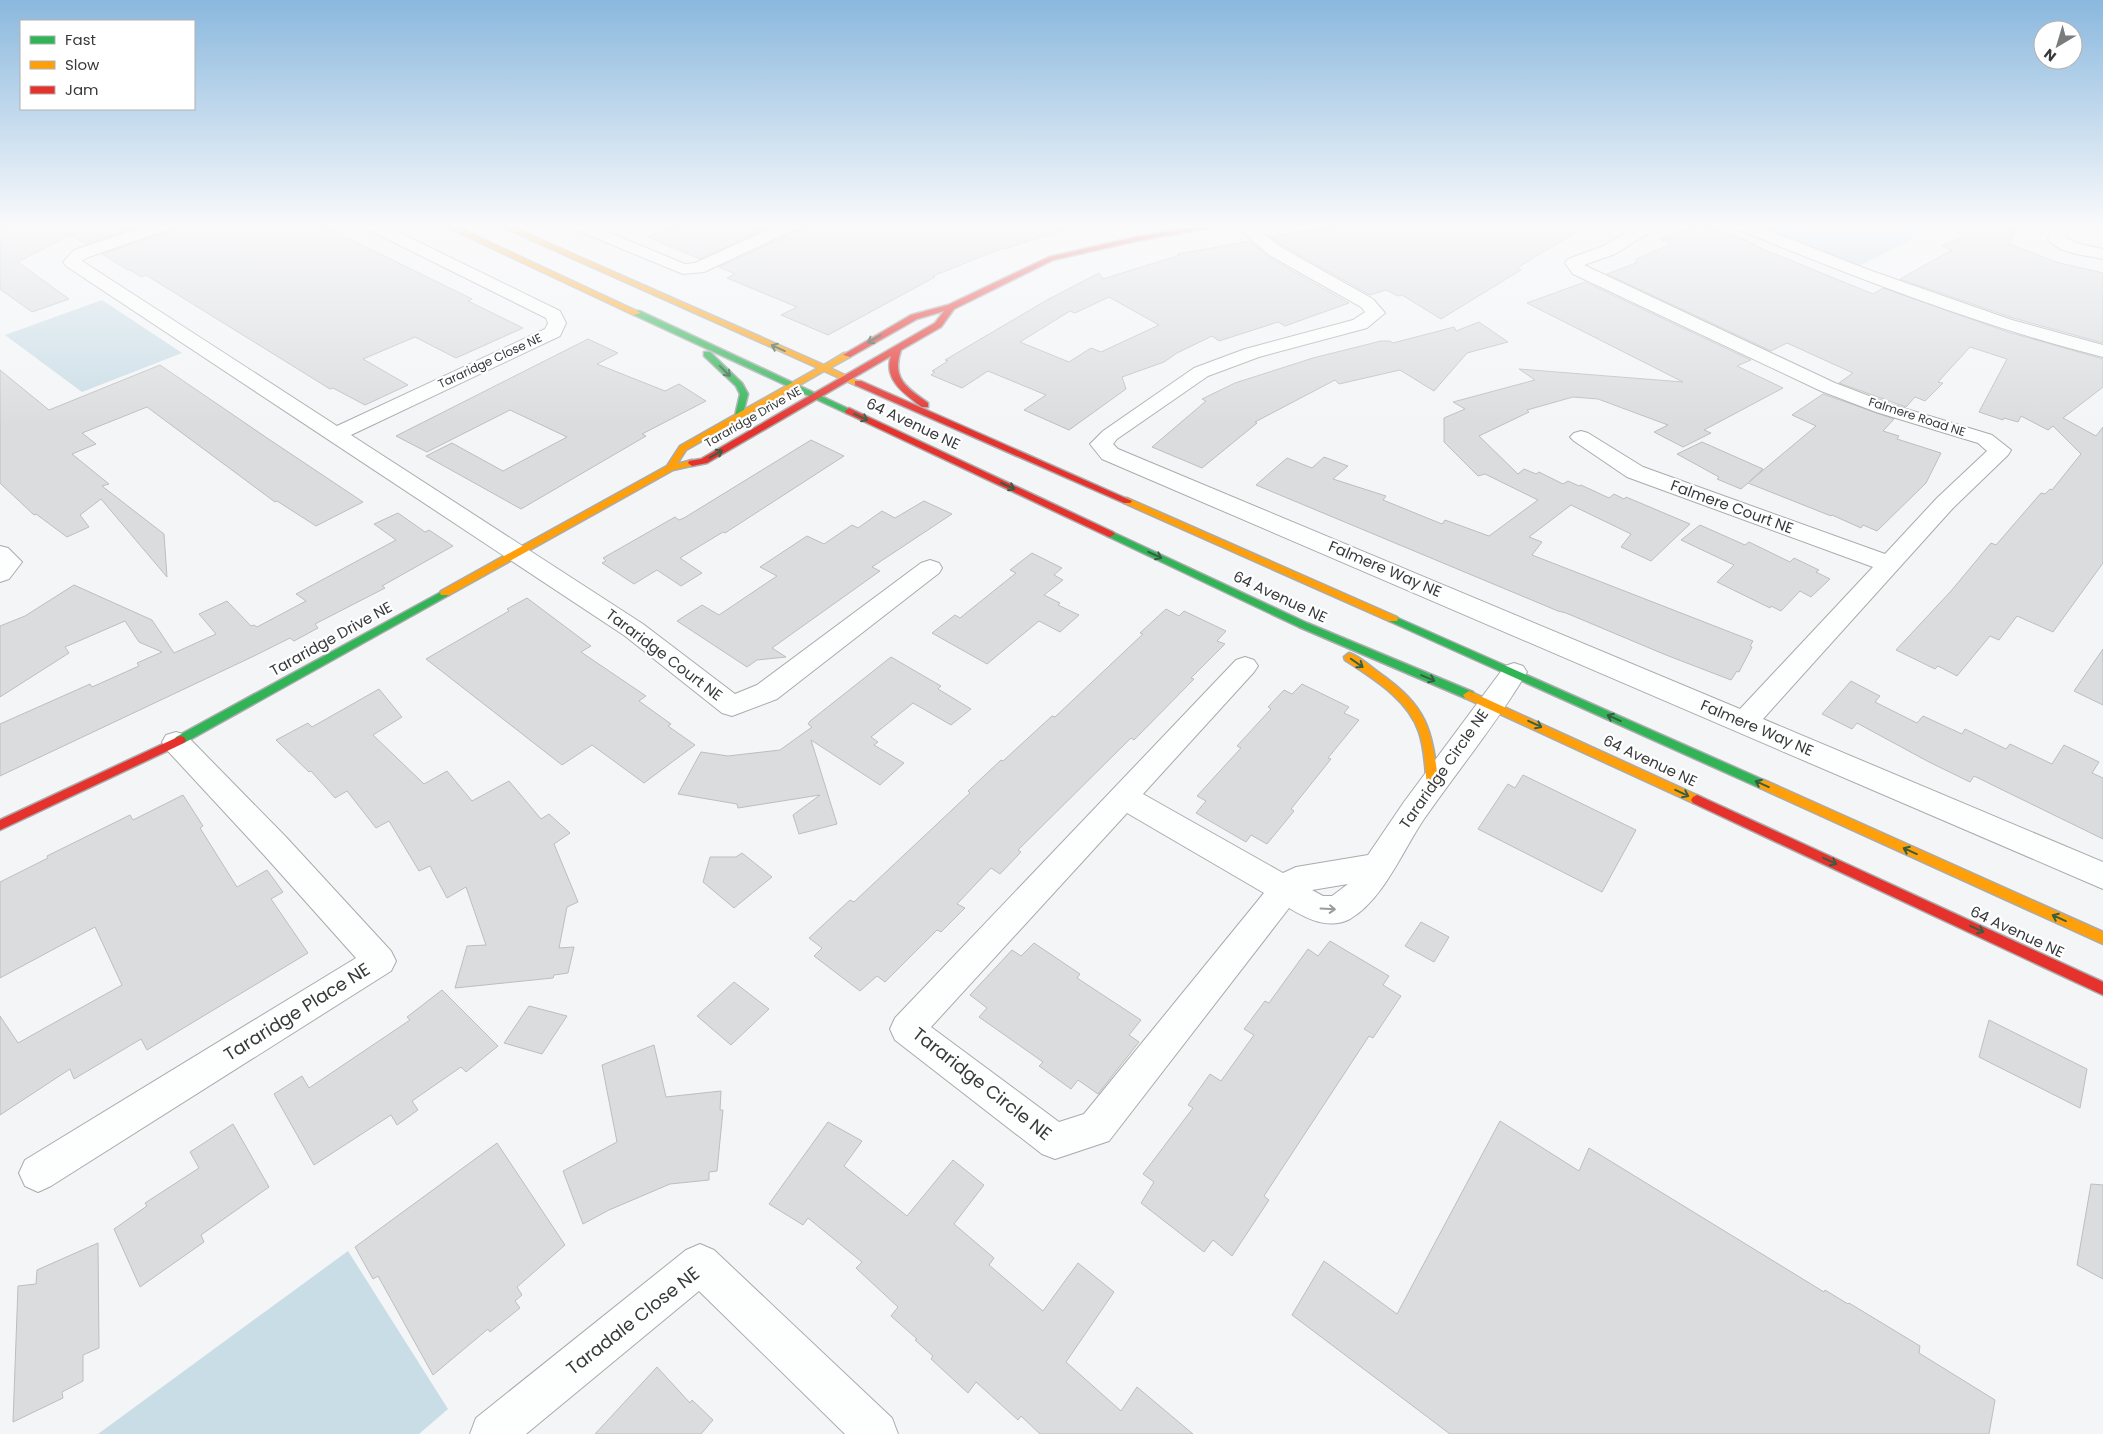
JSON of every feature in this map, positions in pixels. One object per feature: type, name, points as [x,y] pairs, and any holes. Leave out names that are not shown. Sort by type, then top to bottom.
[{"type":"main road","name":"64 Avenue NE","points":[[590,292],[817,396],[1303,625],[1490,704],[2103,989]]},
{"type":"main road","name":"64 Avenue NE","points":[[652,292],[1514,672],[2103,938]]},
{"type":"main road","points":[[951,307],[982,292]]},
{"type":"main road","name":"Tararidge Drive NE","points":[[670,468],[683,448],[914,317],[951,307]]},
{"type":"main road","name":"Tararidge Drive NE","points":[[0,825],[176,742],[670,468],[704,461],[938,325],[951,307]]},
{"type":"main road","points":[[690,338],[740,386],[744,394],[744,400],[739,416]]},
{"type":"main road","points":[[897,349],[891,366],[898,381],[946,423]]},
{"type":"main road","points":[[1303,625],[1384,681],[1414,711],[1422,726],[1433,786]]},
{"type":"street","points":[[118,292],[518,553]]},
{"type":"street","name":"Tararidge Close NE","points":[[336,434],[553,332],[557,323],[554,315],[507,292]]},
{"type":"street","name":"Falmere Way NE","points":[[1347,292],[1367,303],[1376,313],[1360,324],[1252,353],[1201,372],[1110,435],[1101,444],[1110,454],[2103,876]]},
{"type":"street","name":"Falmere Road NE","points":[[1626,292],[1828,387],[1883,408],[1985,439],[2000,450],[1945,503],[1744,722]]},
{"type":"street","points":[[1914,292],[2005,324],[2103,351]]},
{"type":"street","name":"Falmere Court NE","points":[[1581,437],[1634,472],[1889,564]]},
{"type":"street","points":[[0,553],[10,562],[0,574]]},
{"type":"street","name":"Tararidge Court NE","points":[[518,553],[634,630],[732,706],[767,692],[930,568]]},
{"type":"street","name":"Tararidge Circle NE","points":[[1244,666],[907,1029],[1055,1140],[1096,1128],[1284,891]]},
{"type":"street","name":"Tararidge Circle NE","points":[[1124,797],[1318,909],[1338,910],[1352,900],[1364,886],[1414,810],[1514,672]]},
{"type":"street","name":"Tararidge Place NE","points":[[38,1172],[379,961],[276,846],[176,742]]},
{"type":"street","name":"Taradale Close NE","points":[[492,1434],[700,1264],[876,1434]]},
{"type":"shaded area","points":[[102,300],[182,353],[82,392],[5,335]]},
{"type":"shaded area","points":[[348,1251],[448,1409],[419,1434],[98,1434]]},
{"type":"building","points":[[4,292],[59,292],[69,299],[32,312]]},
{"type":"building","points":[[173,292],[458,292],[472,299],[468,301],[523,328],[456,358],[415,337],[363,359],[408,385],[365,405],[333,388],[330,389]]},
{"type":"building","points":[[761,292],[907,292],[828,335],[781,315],[797,307]]},
{"type":"building","points":[[1063,292],[1329,292],[1349,303],[1285,326],[1278,322],[1219,341],[1212,336],[1177,353],[1164,362],[1122,377],[1126,389],[1069,430],[1024,410],[1046,395],[988,371],[962,388],[931,375],[935,372],[932,371],[948,361],[945,360]],"holes":[[[1109,297],[1159,325],[1101,352],[1091,348],[1069,362],[1020,342],[1070,311],[1075,313]]]},
{"type":"building","points":[[1365,292],[1380,292],[1370,295]]},
{"type":"building","points":[[1390,292],[1485,292],[1441,319],[1402,295],[1398,296]]},
{"type":"building","points":[[1558,292],[1606,292],[1751,360],[1737,366],[1783,388],[1704,430],[1711,433],[1683,447],[1654,432],[1668,425],[1598,399],[1573,397],[1527,410],[1529,412],[1479,436],[1518,474],[1524,469],[1536,474],[1539,472],[1563,484],[1568,481],[1609,498],[1614,494],[1624,499],[1626,497],[1690,524],[1651,561],[1621,547],[1631,534],[1571,505],[1529,537],[1542,542],[1532,555],[1753,641],[1750,646],[1752,647],[1739,672],[1737,671],[1731,680],[1558,611],[1256,485],[1287,458],[1312,468],[1324,457],[1348,466],[1333,479],[1386,496],[1383,500],[1442,524],[1445,520],[1489,536],[1538,500],[1485,474],[1478,476],[1444,442],[1444,418],[1465,409],[1453,402],[1535,380],[1519,369],[1683,382],[1527,303]]},
{"type":"building","points":[[1645,292],[1868,292],[1873,294],[1876,292],[1894,292],[2008,332],[2103,359],[2103,387],[2063,418],[2096,436],[2103,427],[2103,563],[2053,632],[2017,616],[1999,640],[1990,636],[1957,676],[1938,666],[1935,669],[1896,650],[1951,591],[1991,543],[1996,545],[2041,493],[2045,494],[2050,489],[2052,490],[2081,454],[2053,426],[2048,430],[2021,416],[2018,422],[2004,418],[2003,420],[1979,412],[2007,359],[1970,347],[1938,382],[1943,383],[1925,401],[1915,397],[1906,407],[1839,383],[1853,373],[1787,343],[1771,351]]},
{"type":"building","points":[[1937,292],[2103,292],[2103,343],[2013,318]]},
{"type":"building","points":[[1479,322],[1508,342],[1467,353],[1434,391],[1400,370],[1339,384],[1335,380],[1255,422],[1257,423],[1202,468],[1152,447],[1206,401],[1202,399],[1235,383],[1313,358],[1381,341],[1393,343],[1454,327],[1456,331]]},
{"type":"building","points":[[588,339],[618,353],[597,364],[665,391],[679,384],[706,401],[642,434],[646,436],[521,509],[426,456],[452,443],[503,471],[567,437],[510,410],[427,452],[396,436]]},
{"type":"building","points":[[160,365],[363,502],[316,526],[277,501],[275,502],[147,407],[82,433],[96,444],[72,454],[109,484],[102,486],[164,534],[167,577],[101,499],[80,515],[89,527],[67,537],[36,514],[34,515],[0,483],[0,370],[49,410]]},
{"type":"building","points":[[1823,394],[1894,419],[1883,431],[1899,436],[1897,439],[1941,453],[1926,483],[1877,531],[1863,525],[1861,528],[1748,483],[1741,489],[1717,479],[1719,477],[1677,454],[1702,442],[1763,469],[1749,482],[1816,426],[1792,415]]},
{"type":"building","points":[[811,440],[844,456],[725,533],[723,532],[680,558],[702,573],[681,586],[657,570],[634,584],[602,563],[606,561],[603,558],[675,517],[679,520],[684,518]]},
{"type":"building","points":[[924,501],[952,514],[872,567],[880,571],[772,648],[786,657],[757,660],[747,667],[677,621],[702,605],[719,615],[777,576],[760,567],[807,536],[824,544],[852,525],[858,528],[882,511],[895,518]]},
{"type":"building","points":[[398,513],[425,532],[429,530],[453,546],[382,586],[385,588],[315,624],[318,628],[294,641],[290,638],[0,776],[0,724],[90,684],[92,687],[139,666],[137,663],[162,652],[139,642],[125,621],[65,647],[69,653],[0,697],[0,626],[25,616],[74,585],[152,620],[174,653],[216,634],[199,614],[227,601],[251,626],[257,627],[306,601],[296,594],[396,540],[374,524]]},
{"type":"building","points":[[1700,525],[1745,545],[1749,542],[1790,562],[1794,558],[1819,570],[1816,572],[1830,579],[1811,597],[1800,591],[1781,611],[1771,606],[1770,608],[1717,582],[1734,565],[1681,540]]},
{"type":"building","points":[[1032,553],[1062,568],[1054,575],[1063,580],[1044,595],[1060,603],[1058,605],[1079,615],[1060,632],[1039,621],[987,664],[932,633],[955,615],[960,618],[1016,573],[1010,570]]},
{"type":"building","points":[[527,598],[591,646],[581,652],[646,696],[639,701],[671,724],[668,726],[695,745],[644,783],[592,745],[562,765],[426,659],[509,611],[507,609]]},
{"type":"building","points":[[1166,609],[1179,616],[1184,611],[1226,631],[1217,641],[1225,644],[1191,678],[1194,679],[1134,740],[1131,738],[1018,850],[1021,852],[1000,874],[991,868],[957,904],[965,908],[941,932],[937,930],[885,982],[877,976],[860,991],[814,956],[822,948],[809,938],[850,900],[854,902],[970,793],[968,791],[1001,760],[1003,761],[1052,716],[1055,717],[1143,634],[1140,633]]},
{"type":"building","points":[[2103,649],[2103,705],[2074,691]]},
{"type":"building","points":[[891,657],[941,686],[938,689],[971,709],[951,725],[913,703],[871,737],[878,742],[874,745],[904,763],[880,785],[811,740],[837,824],[799,834],[793,815],[820,795],[738,808],[737,804],[678,794],[701,752],[728,756],[780,750],[812,727],[808,724],[810,721]]},
{"type":"building","points":[[1851,681],[1880,696],[1875,702],[1917,723],[1923,716],[1962,734],[1965,729],[2006,749],[2010,744],[2052,764],[2064,745],[2099,762],[2092,773],[2103,778],[2103,839],[1974,776],[1970,782],[1857,723],[1852,729],[1822,714]]},
{"type":"building","points":[[1302,684],[1349,707],[1344,713],[1359,720],[1328,758],[1331,759],[1291,809],[1294,811],[1267,844],[1251,835],[1246,842],[1196,813],[1206,801],[1197,796],[1241,748],[1237,746],[1271,709],[1268,707],[1284,690],[1292,694]]},
{"type":"building","points":[[379,689],[402,717],[373,735],[424,784],[447,771],[472,801],[509,781],[541,819],[549,814],[570,833],[554,844],[578,902],[567,907],[559,948],[574,947],[568,973],[554,975],[553,978],[455,988],[467,946],[486,945],[466,887],[447,898],[430,866],[419,871],[389,821],[376,828],[347,791],[335,798],[311,771],[309,772],[276,740],[308,723],[312,727]]},
{"type":"building","points":[[1523,775],[1636,830],[1602,892],[1478,829],[1508,784],[1515,788]]},
{"type":"building","points":[[183,795],[203,826],[200,828],[237,887],[267,870],[283,892],[271,899],[308,953],[147,1050],[141,1039],[74,1079],[70,1069],[0,1115],[0,1016],[18,1043],[122,985],[95,927],[0,978],[0,882],[48,858],[47,856],[130,815],[133,820]]},
{"type":"building","points":[[742,853],[772,877],[734,908],[703,882],[710,857],[736,857]]},
{"type":"building","points":[[1421,922],[1449,937],[1434,962],[1405,946]]},
{"type":"building","points":[[1330,941],[1389,976],[1383,985],[1401,996],[1373,1038],[1369,1036],[1264,1196],[1269,1200],[1232,1256],[1213,1240],[1204,1252],[1141,1203],[1154,1182],[1143,1174],[1193,1108],[1188,1105],[1210,1074],[1221,1081],[1254,1035],[1244,1029],[1265,1001],[1269,1003],[1308,949],[1318,956]]},
{"type":"building","points":[[1034,943],[1080,974],[1077,978],[1141,1020],[1129,1035],[1139,1042],[1098,1094],[1078,1080],[1071,1089],[1039,1066],[1043,1062],[979,1017],[987,1008],[970,995],[1012,950],[1021,956]]},
{"type":"building","points":[[734,982],[769,1009],[731,1045],[697,1016]]},
{"type":"building","points":[[442,990],[498,1046],[466,1072],[461,1067],[412,1101],[418,1110],[397,1125],[391,1115],[314,1165],[274,1094],[302,1076],[309,1088],[410,1020],[407,1017]]},
{"type":"building","points":[[529,1006],[567,1016],[542,1054],[504,1043]]},
{"type":"building","points":[[1989,1020],[2087,1069],[2080,1108],[1979,1057]]},
{"type":"building","points":[[654,1045],[666,1097],[721,1091],[720,1110],[723,1110],[717,1171],[709,1172],[709,1180],[670,1184],[609,1210],[583,1224],[563,1171],[617,1142],[602,1065]]},
{"type":"building","points":[[1500,1121],[1579,1171],[1589,1148],[1824,1292],[1825,1290],[1849,1303],[1920,1346],[1919,1353],[1995,1400],[1989,1434],[1450,1434],[1292,1315],[1324,1261],[1397,1314]]},
{"type":"building","points":[[828,1122],[862,1141],[844,1166],[907,1216],[953,1160],[984,1185],[954,1224],[994,1258],[989,1265],[1043,1311],[1078,1263],[1114,1292],[1066,1362],[1121,1411],[1137,1387],[1193,1434],[1040,1434],[1021,1416],[1018,1420],[976,1382],[968,1393],[931,1359],[933,1356],[915,1340],[917,1339],[891,1316],[898,1307],[856,1268],[862,1262],[808,1218],[803,1225],[769,1204]]},
{"type":"building","points":[[233,1124],[269,1187],[201,1235],[204,1242],[140,1287],[114,1229],[147,1206],[145,1203],[199,1168],[190,1152]]},
{"type":"building","points":[[497,1143],[565,1245],[517,1287],[522,1295],[515,1301],[520,1308],[490,1332],[488,1329],[433,1375],[378,1276],[373,1279],[355,1247]]},
{"type":"building","points":[[2091,1184],[2103,1185],[2103,1279],[2077,1265]]},
{"type":"building","points":[[98,1243],[99,1348],[83,1355],[83,1381],[62,1392],[63,1398],[13,1422],[18,1286],[36,1284],[37,1270]]},
{"type":"building","points":[[657,1367],[690,1403],[692,1400],[713,1420],[701,1434],[595,1434]]},
{"type":"traffic: fast","points":[[637,313],[849,411]]},
{"type":"traffic: fast","points":[[707,354],[739,385],[744,394],[739,416]]},
{"type":"traffic: fast","points":[[1110,534],[1303,625],[1469,695]]},
{"type":"traffic: fast","points":[[180,740],[445,593]]},
{"type":"traffic: fast","points":[[1393,619],[1764,785]]},
{"type":"traffic: slow","points":[[591,292],[637,313]]},
{"type":"traffic: slow","points":[[652,292],[858,383]]},
{"type":"traffic: slow","points":[[670,468],[683,448],[847,355]]},
{"type":"traffic: slow","points":[[445,593],[670,468],[692,463]]},
{"type":"traffic: slow","points":[[1127,501],[1393,619]]},
{"type":"traffic: slow","points":[[1349,657],[1390,686],[1416,714],[1427,739],[1433,786]]},
{"type":"traffic: slow","points":[[1469,695],[1697,800]]},
{"type":"traffic: slow","points":[[1764,785],[2103,938]]},
{"type":"traffic: jam","points":[[847,355],[914,317],[951,307],[982,292]]},
{"type":"traffic: jam","points":[[692,463],[704,461],[938,325],[951,307]]},
{"type":"traffic: jam","points":[[897,349],[893,368],[898,382],[925,405]]},
{"type":"traffic: jam","points":[[858,383],[1127,501]]},
{"type":"traffic: jam","points":[[849,411],[1110,534]]},
{"type":"traffic: jam","points":[[0,825],[180,740]]},
{"type":"traffic: jam","points":[[1697,800],[2103,989]]}]
